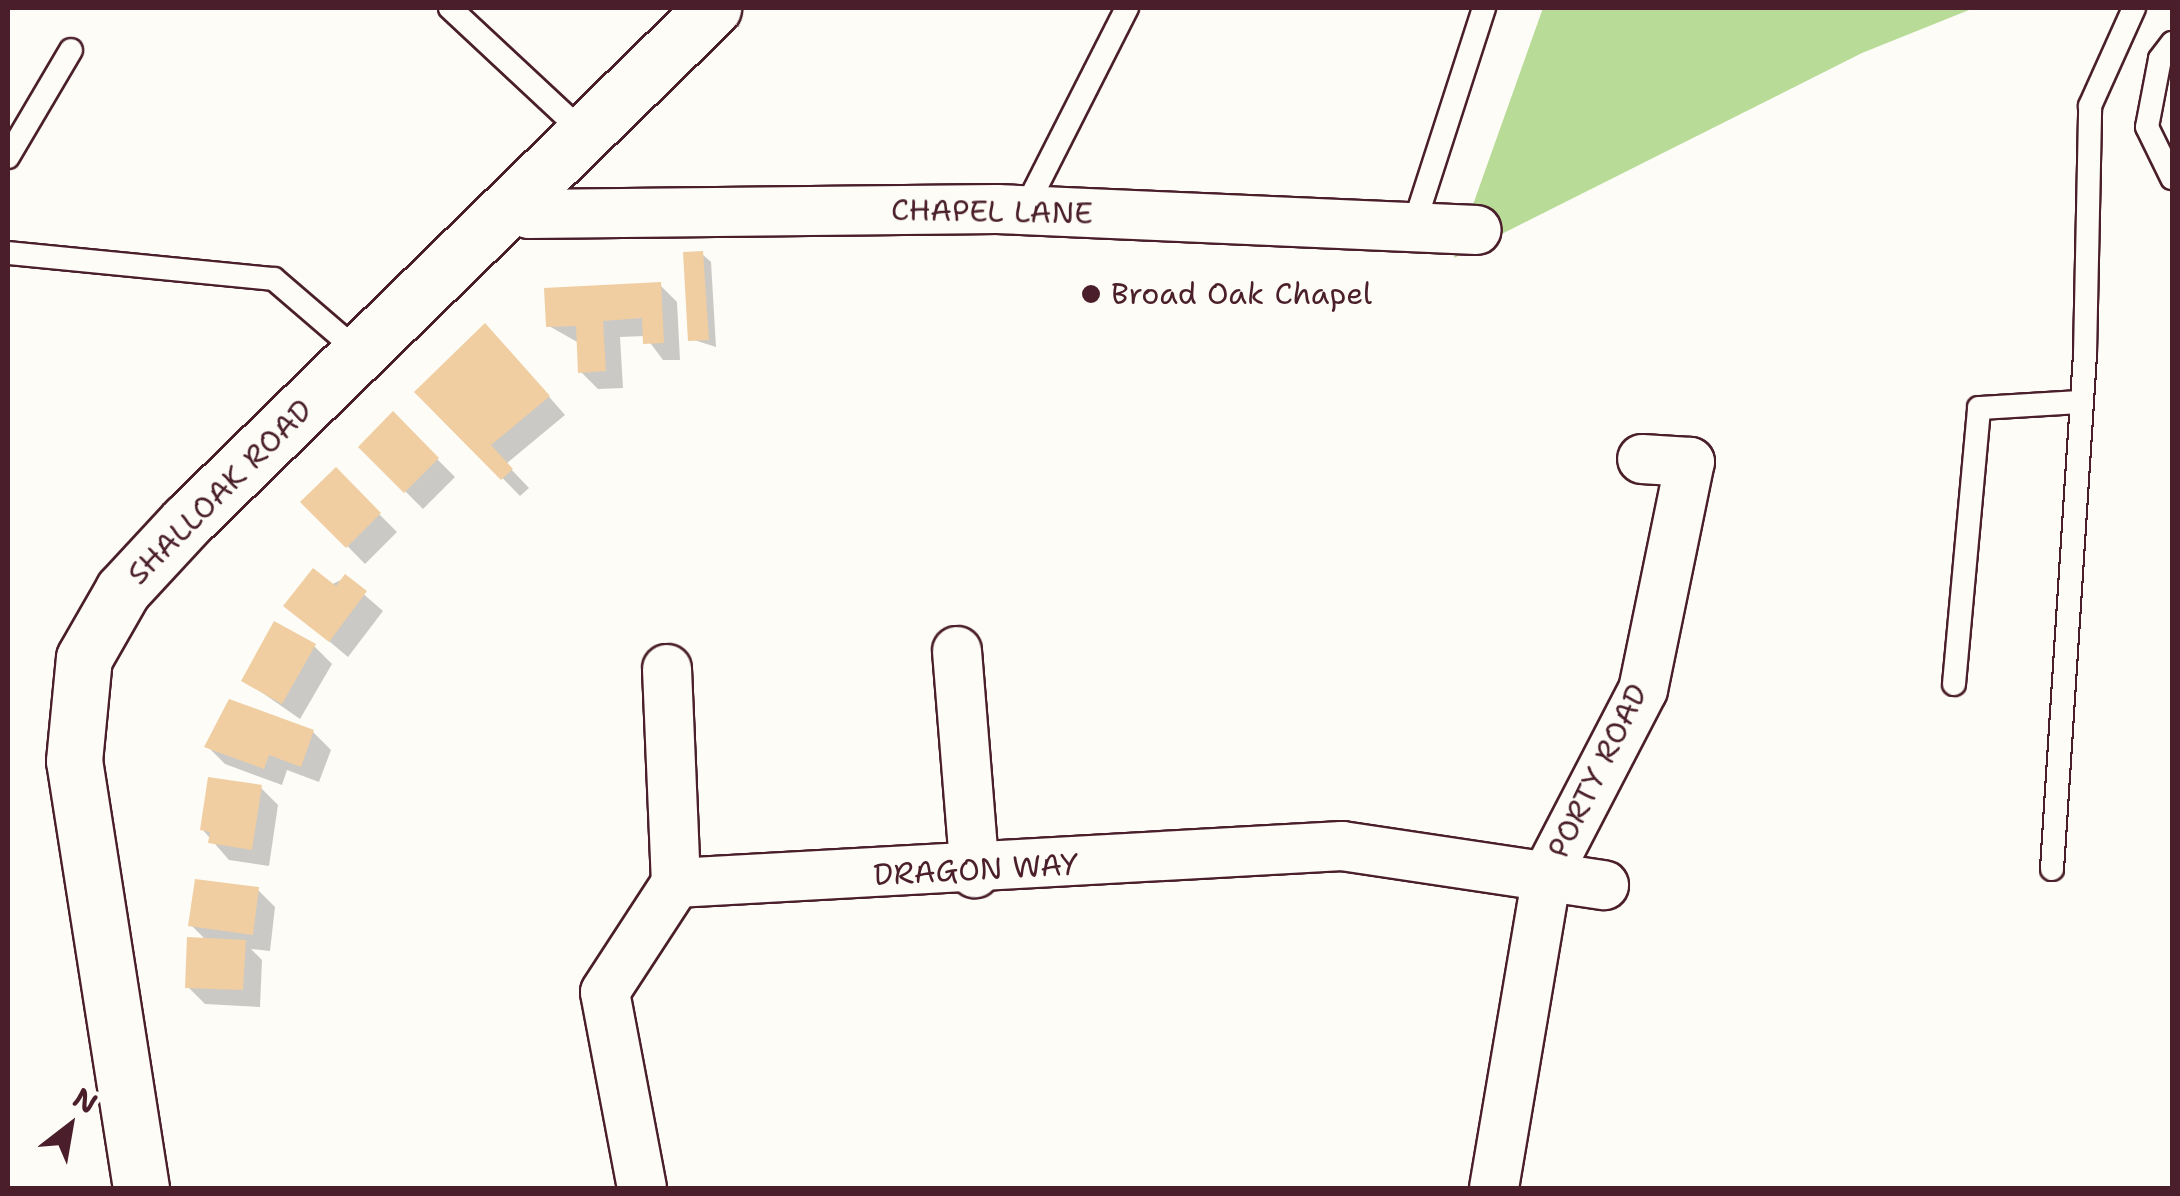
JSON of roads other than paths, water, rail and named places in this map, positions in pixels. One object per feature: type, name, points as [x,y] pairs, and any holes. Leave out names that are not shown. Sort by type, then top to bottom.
[{"type":"street","name":"SHALLOAK ROAD","points":[[141,1188],[74,760],[84,658],[123,590],[510,204],[586,136],[713,8]]},
{"type":"street","name":"CHAPEL LANE","points":[[510,204],[529,214],[1024,210],[1477,230]]},
{"type":"street","name":"PORTY ROAD","points":[[1494,1188],[1547,874],[1643,690],[1690,462],[1642,459]]},
{"type":"street","points":[[957,651],[974,873]]},
{"type":"street","points":[[642,1188],[605,992],[676,883],[667,669]]},
{"type":"street","name":"DRAGON WAY","points":[[676,883],[974,873],[1342,846],[1604,885]]},
{"type":"lane","points":[[450,8],[586,136]]},
{"type":"lane","points":[[1024,210],[1127,8]]},
{"type":"lane","points":[[1413,228],[1484,8]]},
{"type":"lane","points":[[2052,868],[2081,402],[2090,106],[2134,8]]},
{"type":"lane","points":[[2172,43],[2160,59],[2147,126],[2172,178]]},
{"type":"lane","points":[[8,157],[71,50]]},
{"type":"lane","points":[[8,254],[274,278],[360,353]]},
{"type":"lane","points":[[1954,684],[1979,408],[2081,402]]},
{"type":"place","name":"Broad Oak Chapel","points":[[1091,294]]}]
